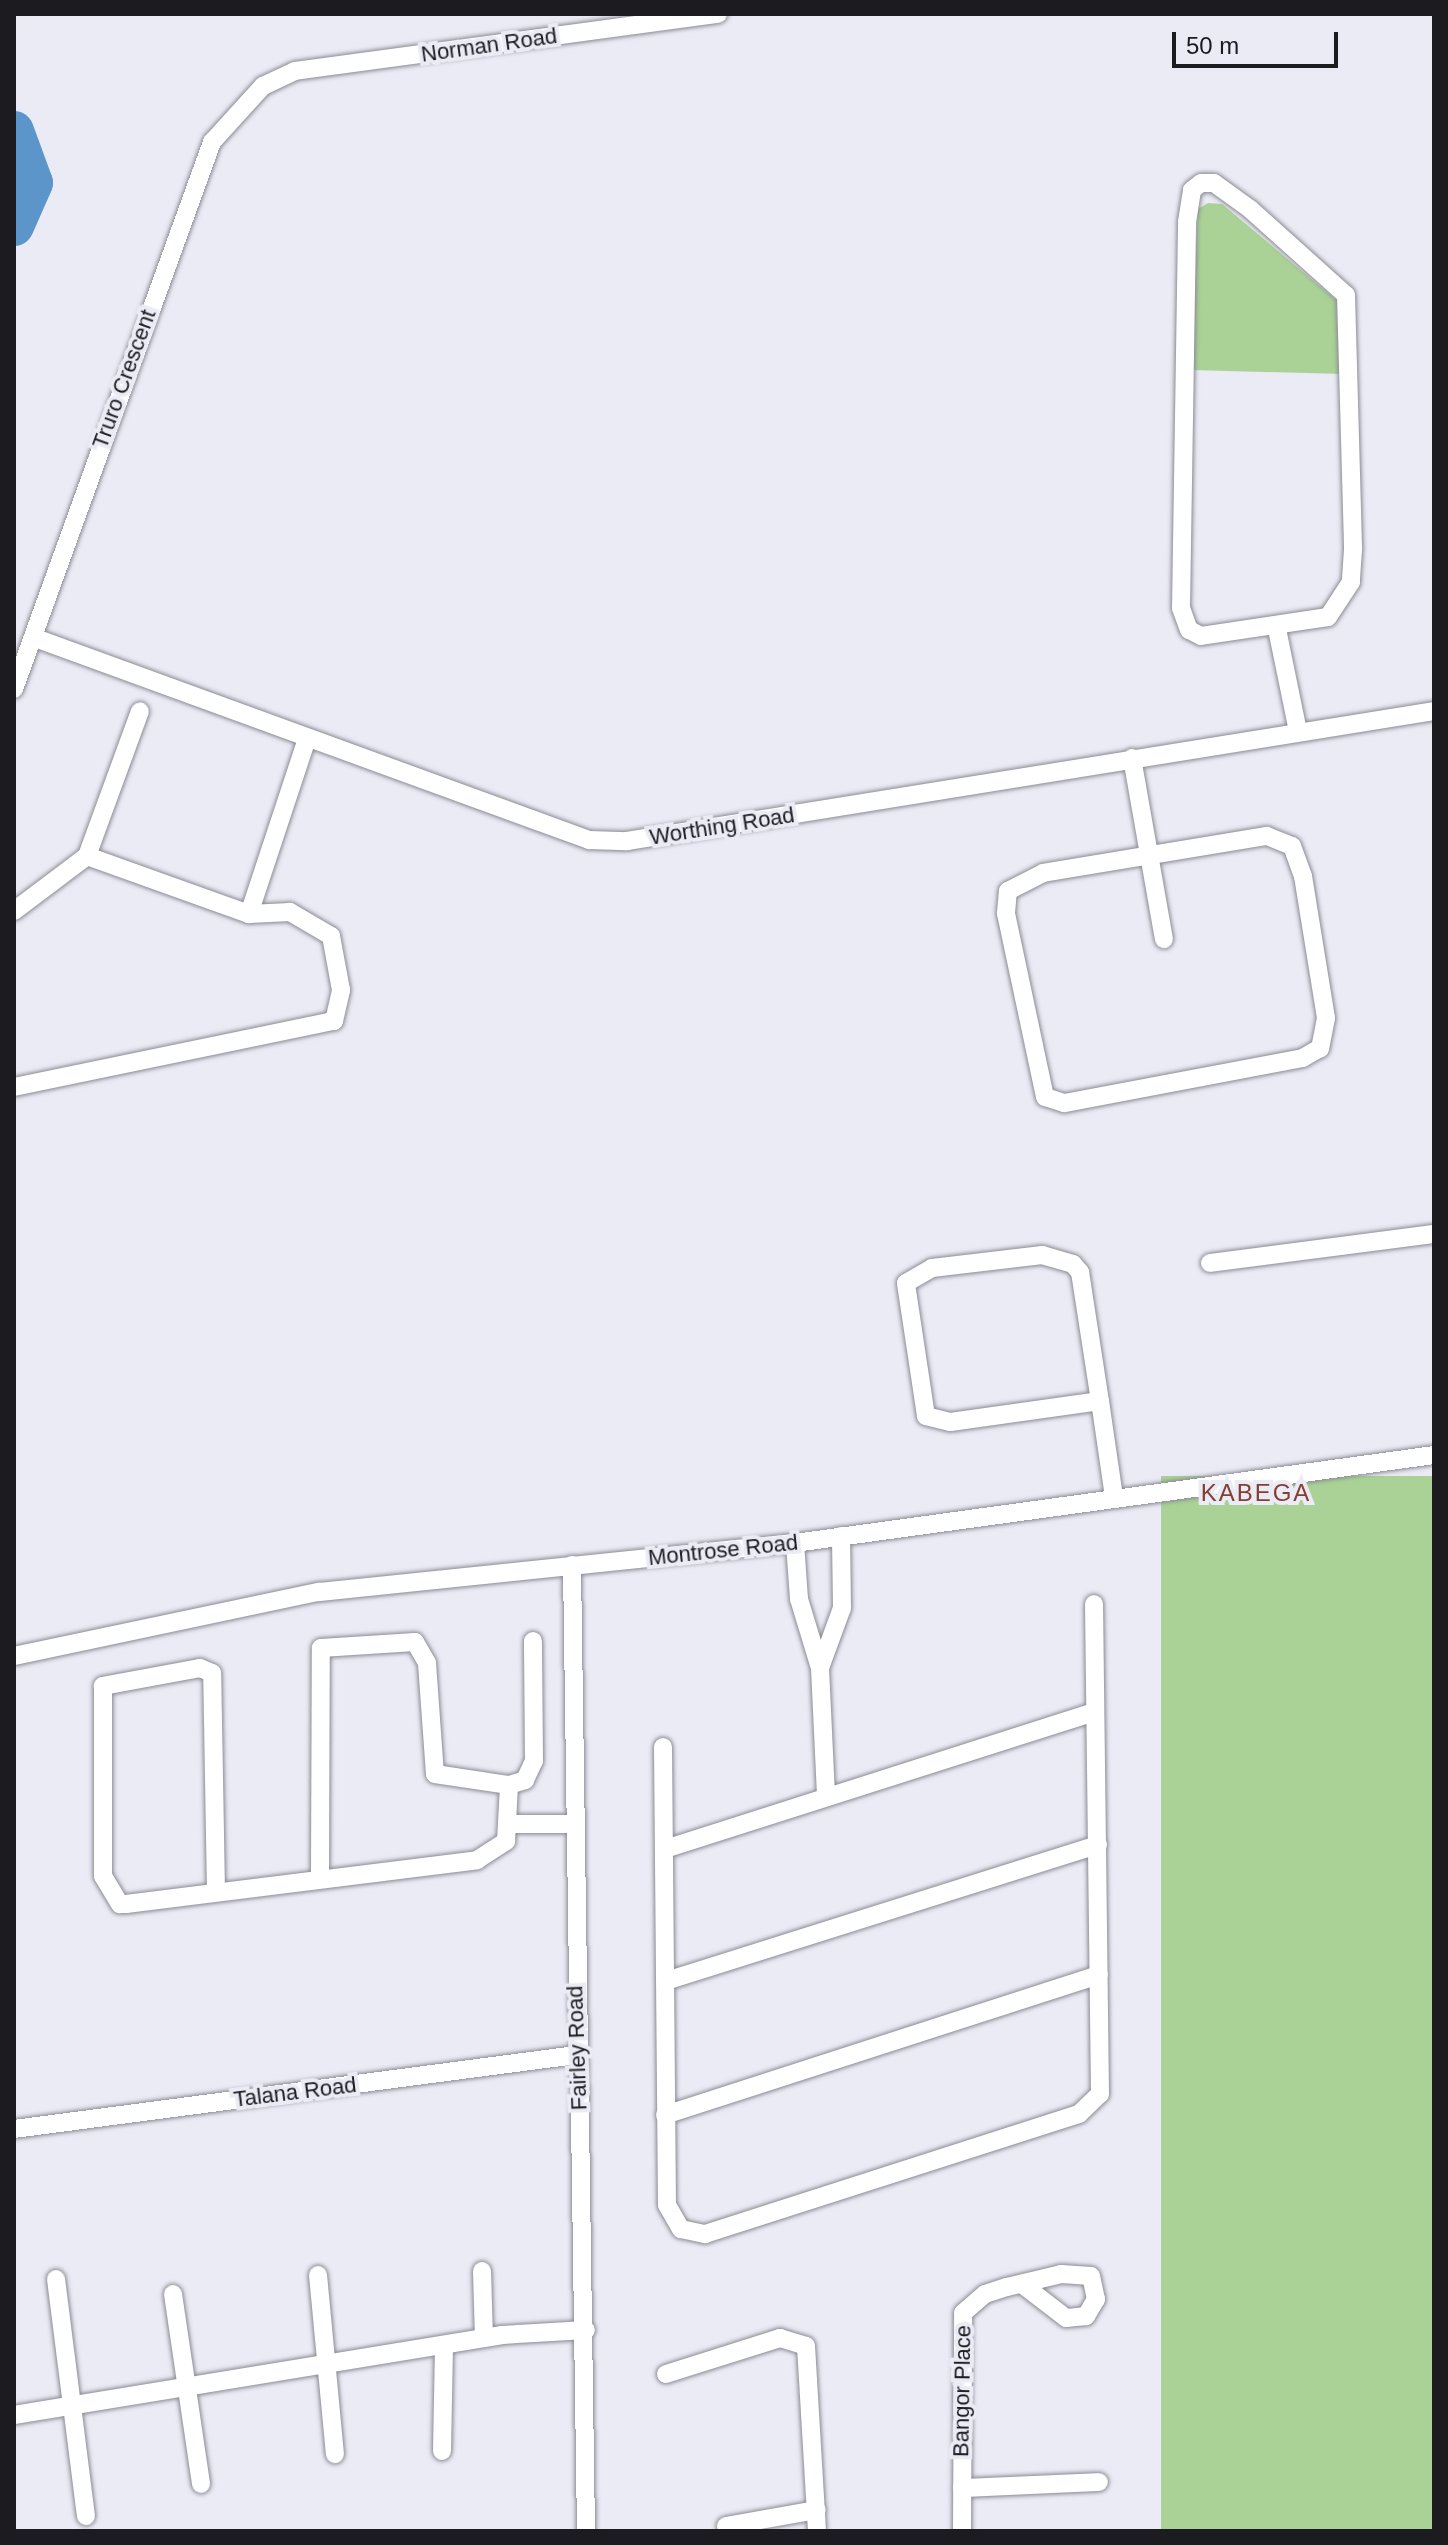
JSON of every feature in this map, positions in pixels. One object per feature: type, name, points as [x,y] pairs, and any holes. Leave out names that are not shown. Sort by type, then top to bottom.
[{"type":"street","name":"Norman Road","points":[[263,86],[295,71],[628,20],[718,14]]},
{"type":"street","name":"Truro Crescent","points":[[14,689],[38,639],[104,429],[212,142],[263,86]]},
{"type":"street","points":[[1201,183],[1214,183],[1328,272],[1351,307],[1351,582],[1328,617],[1277,629],[1201,636],[1181,617],[1187,222],[1192,190],[1201,183]]},
{"type":"street","points":[[1277,629],[1298,731]]},
{"type":"street","name":"Worthing Road","points":[[38,639],[306,742],[563,833],[627,841],[1434,711]]},
{"type":"street","points":[[14,911],[87,856],[140,711]]},
{"type":"street","points":[[249,914],[306,742]]},
{"type":"street","points":[[1132,758],[1152,856],[1164,939]]},
{"type":"street","points":[[1267,836],[1292,846],[1303,876],[1325,1040],[1303,1058],[1054,1102],[1036,1076],[1008,891],[1043,873],[1152,856],[1267,836]]},
{"type":"street","points":[[14,1087],[334,1021],[341,990],[331,936],[290,912],[249,914],[87,856]]},
{"type":"street","points":[[1210,1263],[1434,1234]]},
{"type":"street","points":[[1100,1401],[950,1422],[926,1416],[906,1283],[932,1268],[1042,1255],[1073,1264],[1100,1401],[1114,1497]]},
{"type":"street","name":"Montrose Road","points":[[14,1656],[319,1592],[795,1543],[1434,1455]]},
{"type":"street","points":[[820,1668],[842,1608],[841,1536]]},
{"type":"street","points":[[795,1543],[799,1599],[820,1668],[826,1795]]},
{"type":"street","name":"Fairley Road","points":[[572,1565],[576,2055],[586,2330],[586,2531]]},
{"type":"street","points":[[663,1747],[667,2205],[690,2235],[1079,2114],[1100,2094],[1094,1604]]},
{"type":"street","points":[[320,1878],[321,1648],[415,1642],[427,1663],[435,1774],[509,1785],[525,1780],[534,1761],[533,1641]]},
{"type":"street","points":[[216,1892],[212,1673],[200,1668],[103,1686],[103,1876],[110,1896],[126,1904],[477,1860],[498,1852],[511,1824],[509,1785]]},
{"type":"street","points":[[665,1849],[826,1795],[1095,1712]]},
{"type":"street","points":[[511,1824],[574,1824]]},
{"type":"street","points":[[666,1981],[1098,1845]]},
{"type":"street","points":[[665,2115],[1099,1975]]},
{"type":"street","name":"Talana Road","points":[[14,2129],[576,2055]]},
{"type":"street","points":[[482,2271],[484,2338]]},
{"type":"street","points":[[318,2275],[335,2454]]},
{"type":"street","points":[[56,2279],[86,2516]]},
{"type":"street","name":"Bangor Place","points":[[962,2531],[963,2313],[985,2294],[1022,2284]]},
{"type":"street","points":[[173,2294],[201,2484]]},
{"type":"street","points":[[14,2415],[484,2338],[586,2330]]},
{"type":"street","points":[[666,2374],[780,2338],[806,2346],[817,2531]]},
{"type":"street","points":[[442,2451],[444,2345]]},
{"type":"street","name":"Bangor Place","points":[[962,2488],[1099,2482]]},
{"type":"street","points":[[726,2526],[817,2510]]},
{"type":"green space","points":[[1208,203],[1222,204],[1341,304],[1343,374],[1191,370],[1198,209]]},
{"type":"green space","points":[[1161,1476],[1434,1476],[1434,2531],[1161,2531]]},
{"type":"waterway","points":[[14,131],[33,183],[14,226]]},
{"type":"district","name":"KABEGA","points":[[1256,1493]]}]
